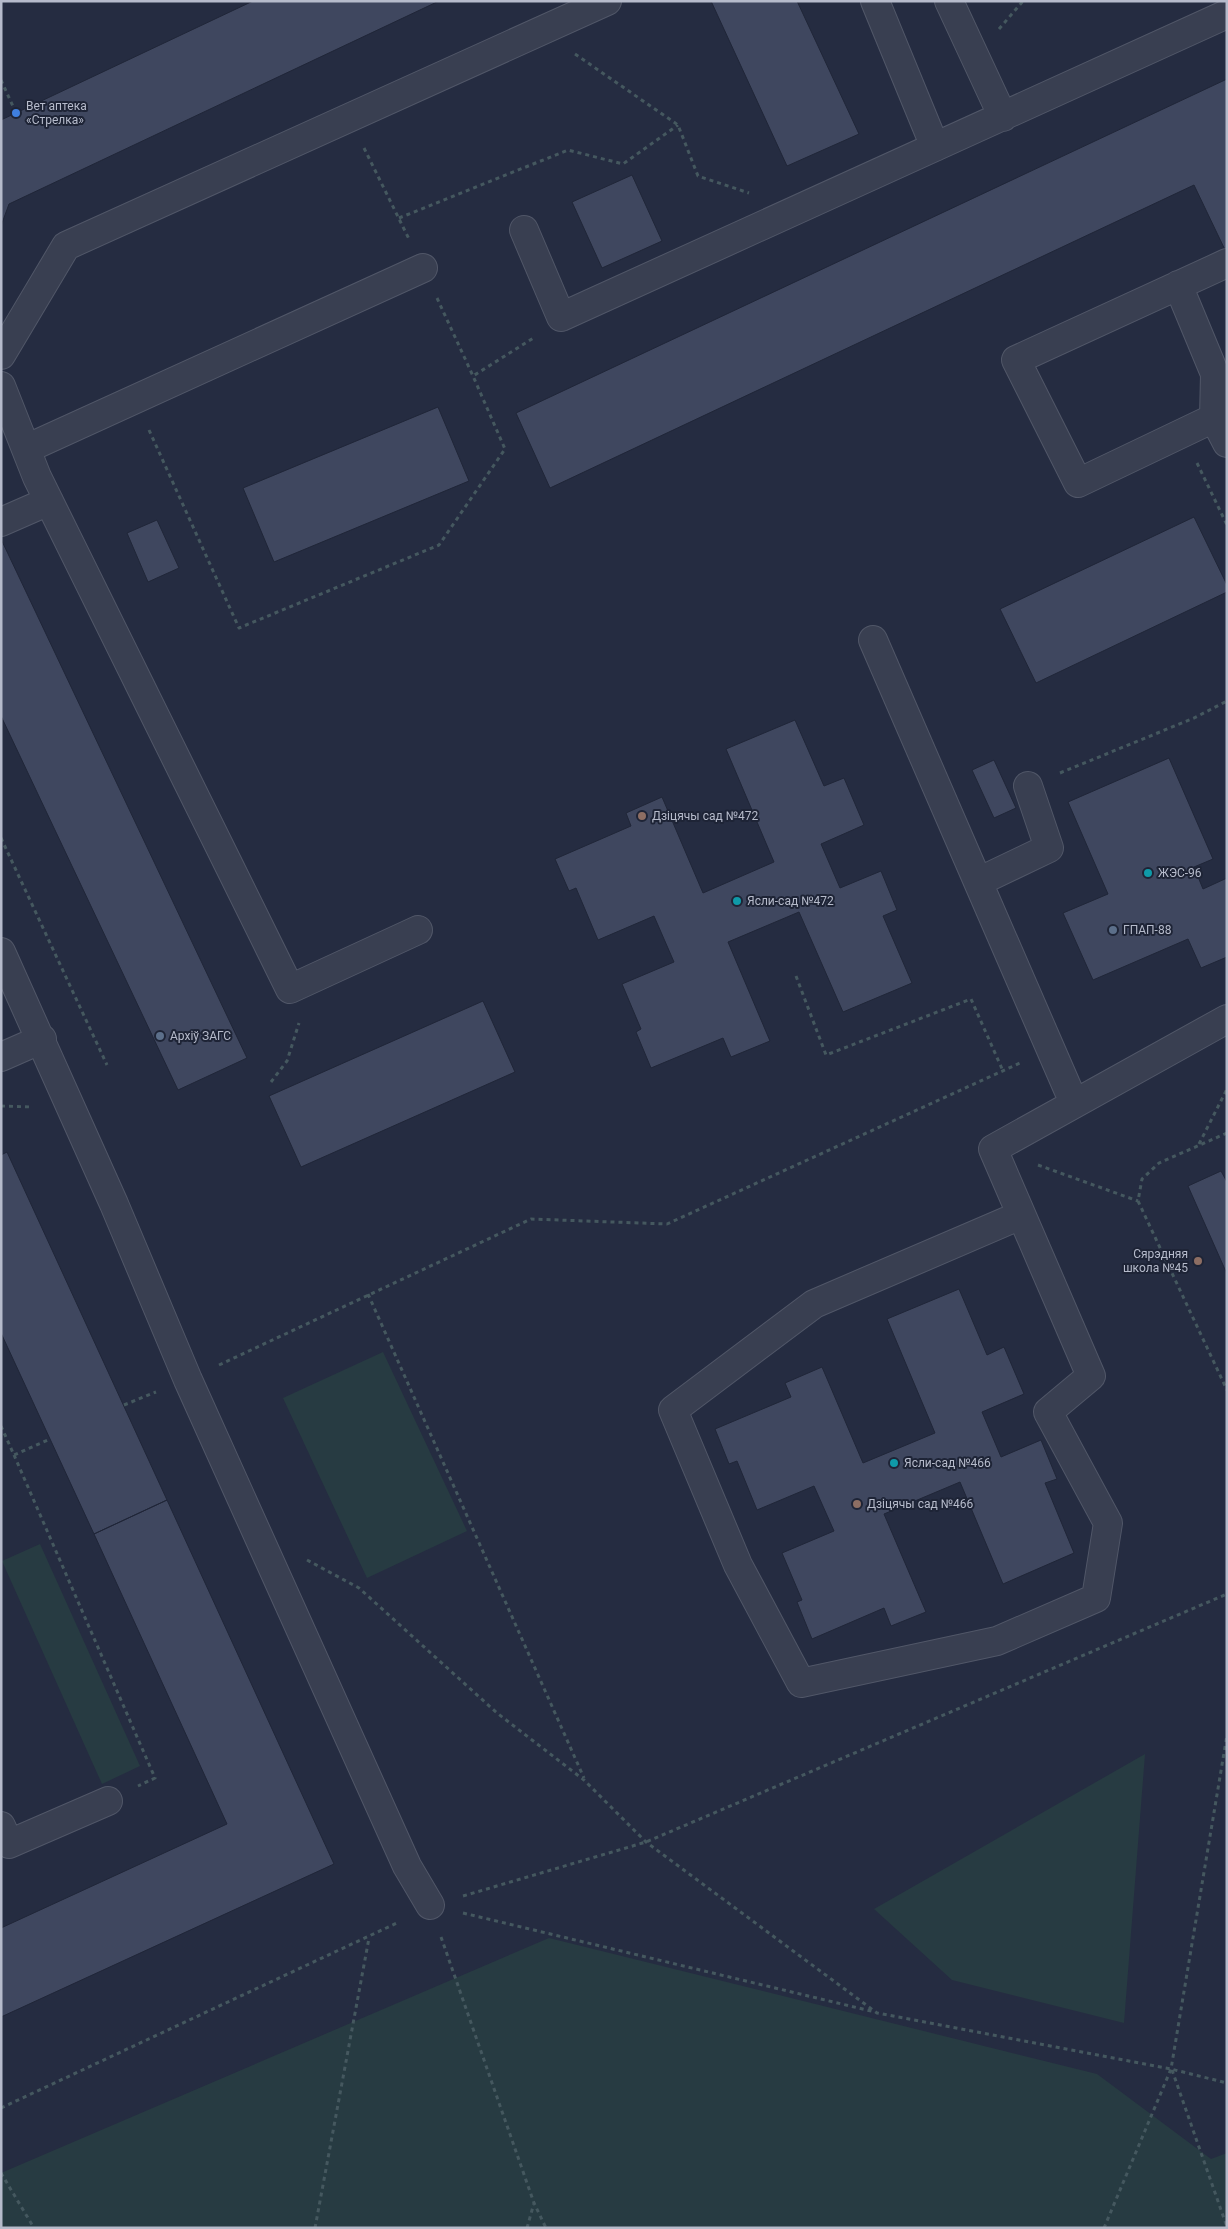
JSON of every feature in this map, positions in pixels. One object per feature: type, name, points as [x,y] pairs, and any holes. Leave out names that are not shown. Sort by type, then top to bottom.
[{"type":"lane","points":[[1,355],[66,246],[607,1]]},
{"type":"lane","points":[[875,1],[935,147]]},
{"type":"lane","points":[[949,1],[1003,118]]},
{"type":"lane","points":[[524,230],[561,317],[1003,118],[1227,14]]},
{"type":"lane","points":[[1214,418],[1078,483],[1016,360],[1227,262]]},
{"type":"lane","points":[[26,449],[424,268]]},
{"type":"lane","points":[[1178,285],[1215,374],[1214,418],[1227,443]]},
{"type":"lane","points":[[1,386],[49,501],[290,989],[418,930]]},
{"type":"lane","points":[[1,522],[49,501]]},
{"type":"lane","points":[[872,640],[1074,1103]]},
{"type":"lane","points":[[978,882],[1049,848],[1028,786]]},
{"type":"lane","points":[[1,952],[42,1039],[188,1380],[407,1866],[430,1906]]},
{"type":"lane","points":[[1021,1215],[814,1304],[673,1410],[738,1564],[801,1683],[997,1641],[1096,1598],[1108,1523],[1048,1412],[1091,1376],[993,1149],[1227,1019]]},
{"type":"lane","points":[[1,1056],[42,1039]]},
{"type":"lane","points":[[4,1839],[108,1801]]},
{"type":"path","points":[[541,31],[678,125],[698,176],[798,209]]},
{"type":"path","points":[[1,80],[16,113]]},
{"type":"path","points":[[399,218],[568,150],[623,164],[678,125]]},
{"type":"path","points":[[135,399],[239,628],[439,546],[505,448],[473,376]]},
{"type":"path","points":[[1183,433],[1227,525]]},
{"type":"path","points":[[1028,786],[1194,718],[1227,701]]},
{"type":"path","points":[[1,838],[107,1064]]},
{"type":"path","points":[[796,976],[826,1055],[971,999],[1003,1071]]},
{"type":"path","points":[[271,1082],[287,1061],[297,1026],[302,1018]]},
{"type":"path","points":[[124,1405],[188,1380],[531,1219],[667,1224],[1023,1062],[1060,1069]]},
{"type":"path","points":[[1199,1146],[1227,1089]]},
{"type":"path","points":[[1227,1133],[1159,1163],[1142,1179],[1138,1201],[1227,1390]]},
{"type":"path","points":[[993,1149],[1138,1201]]},
{"type":"path","points":[[368,1294],[584,1780]]},
{"type":"path","points":[[1,1426],[155,1778],[108,1801]]},
{"type":"path","points":[[14,1455],[50,1439]]},
{"type":"path","points":[[257,1533],[359,1588],[497,1713],[584,1780],[646,1842],[877,2013]]},
{"type":"path","points":[[1,2108],[369,1937],[430,1906],[646,1842],[1227,1594]]},
{"type":"path","points":[[1104,2228],[1172,2069],[1227,1735]]},
{"type":"path","points":[[430,1906],[877,2013],[1172,2069],[1227,2083]]},
{"type":"path","points":[[430,1906],[534,2203],[546,2228]]},
{"type":"path","points":[[315,2228],[369,1937]]},
{"type":"path","points":[[1172,2069],[1227,2227]]},
{"type":"path","points":[[1,2173],[34,2228]]},
{"type":"path","points":[[527,2228],[534,2203]]},
{"type":"shaded area","points":[[383,1352],[467,1531],[367,1578],[283,1398]]},
{"type":"shaded area","points":[[40,1544],[140,1766],[102,1784],[2,1561]]},
{"type":"shaded area","points":[[1145,1754],[1124,2023],[952,1980],[874,1909]]},
{"type":"shaded area","points":[[549,1938],[1097,2074],[1211,2159],[1227,2153],[1227,2228],[1,2228],[1,2173]]},
{"type":"building","points":[[253,1],[439,1],[9,204],[1,226],[1,120]]},
{"type":"building","points":[[711,1],[797,1],[859,134],[787,166]]},
{"type":"building","points":[[1227,79],[1227,254],[1194,185],[550,488],[516,413]]},
{"type":"building","points":[[632,175],[662,241],[602,268],[572,202]]},
{"type":"building","points":[[438,407],[469,481],[274,562],[243,488]]},
{"type":"building","points":[[1194,517],[1227,585],[1227,592],[1036,683],[1000,609]]},
{"type":"building","points":[[157,520],[179,568],[148,582],[127,533]]},
{"type":"building","points":[[1,539],[247,1058],[178,1090],[1,716]]},
{"type":"building","name":"Ясли-сад №472","points":[[795,720],[824,786],[844,778],[864,825],[821,844],[840,888],[881,871],[897,910],[883,916],[912,983],[843,1012],[799,912],[728,942],[770,1041],[731,1057],[723,1038],[651,1068],[636,1032],[641,1029],[622,984],[674,962],[654,916],[598,940],[576,888],[569,891],[555,859],[631,826],[626,813],[662,797],[703,893],[774,862],[726,749]]},
{"type":"building","name":"ЖЭС-96","points":[[1169,758],[1213,859],[1194,867],[1203,889],[1227,878],[1227,957],[1201,968],[1188,939],[1093,980],[1063,913],[1108,894],[1068,802]]},
{"type":"building","points":[[994,760],[1016,808],[994,818],[972,770]]},
{"type":"building","points":[[483,1001],[515,1072],[301,1167],[269,1096]]},
{"type":"building","points":[[7,1152],[167,1500],[94,1534],[1,1333],[1,1155]]},
{"type":"building","points":[[1221,1171],[1227,1182],[1227,1274],[1188,1186]]},
{"type":"building","name":"Ясли-сад №466","points":[[959,1289],[987,1355],[1004,1347],[1024,1394],[982,1412],[1001,1457],[1041,1440],[1057,1479],[1045,1483],[1074,1553],[1003,1584],[960,1482],[884,1514],[926,1612],[891,1626],[884,1608],[812,1639],[797,1602],[802,1600],[782,1553],[834,1531],[814,1486],[757,1510],[737,1461],[729,1464],[715,1429],[791,1397],[785,1383],[822,1367],[863,1463],[935,1433],[887,1319]]},
{"type":"building","points":[[167,1500],[334,1864],[1,2017],[1,1928],[227,1824],[94,1534]]},
{"type":"place","name":"Вет аптека «Стрелка»","points":[[16,113]]},
{"type":"place","name":"Дзіцячы сад №472","points":[[642,816]]},
{"type":"place","name":"ЖЭС-96","points":[[1148,873]]},
{"type":"place","name":"Ясли-сад №472","points":[[737,901]]},
{"type":"place","name":"ГПАП-88","points":[[1113,930]]},
{"type":"place","name":"Архіў ЗАГС","points":[[160,1036]]},
{"type":"place","name":"Сярэдняя школа №45","points":[[1198,1261]]},
{"type":"place","name":"Ясли-сад №466","points":[[894,1463]]},
{"type":"place","name":"Дзіцячы сад №466","points":[[857,1504]]}]
